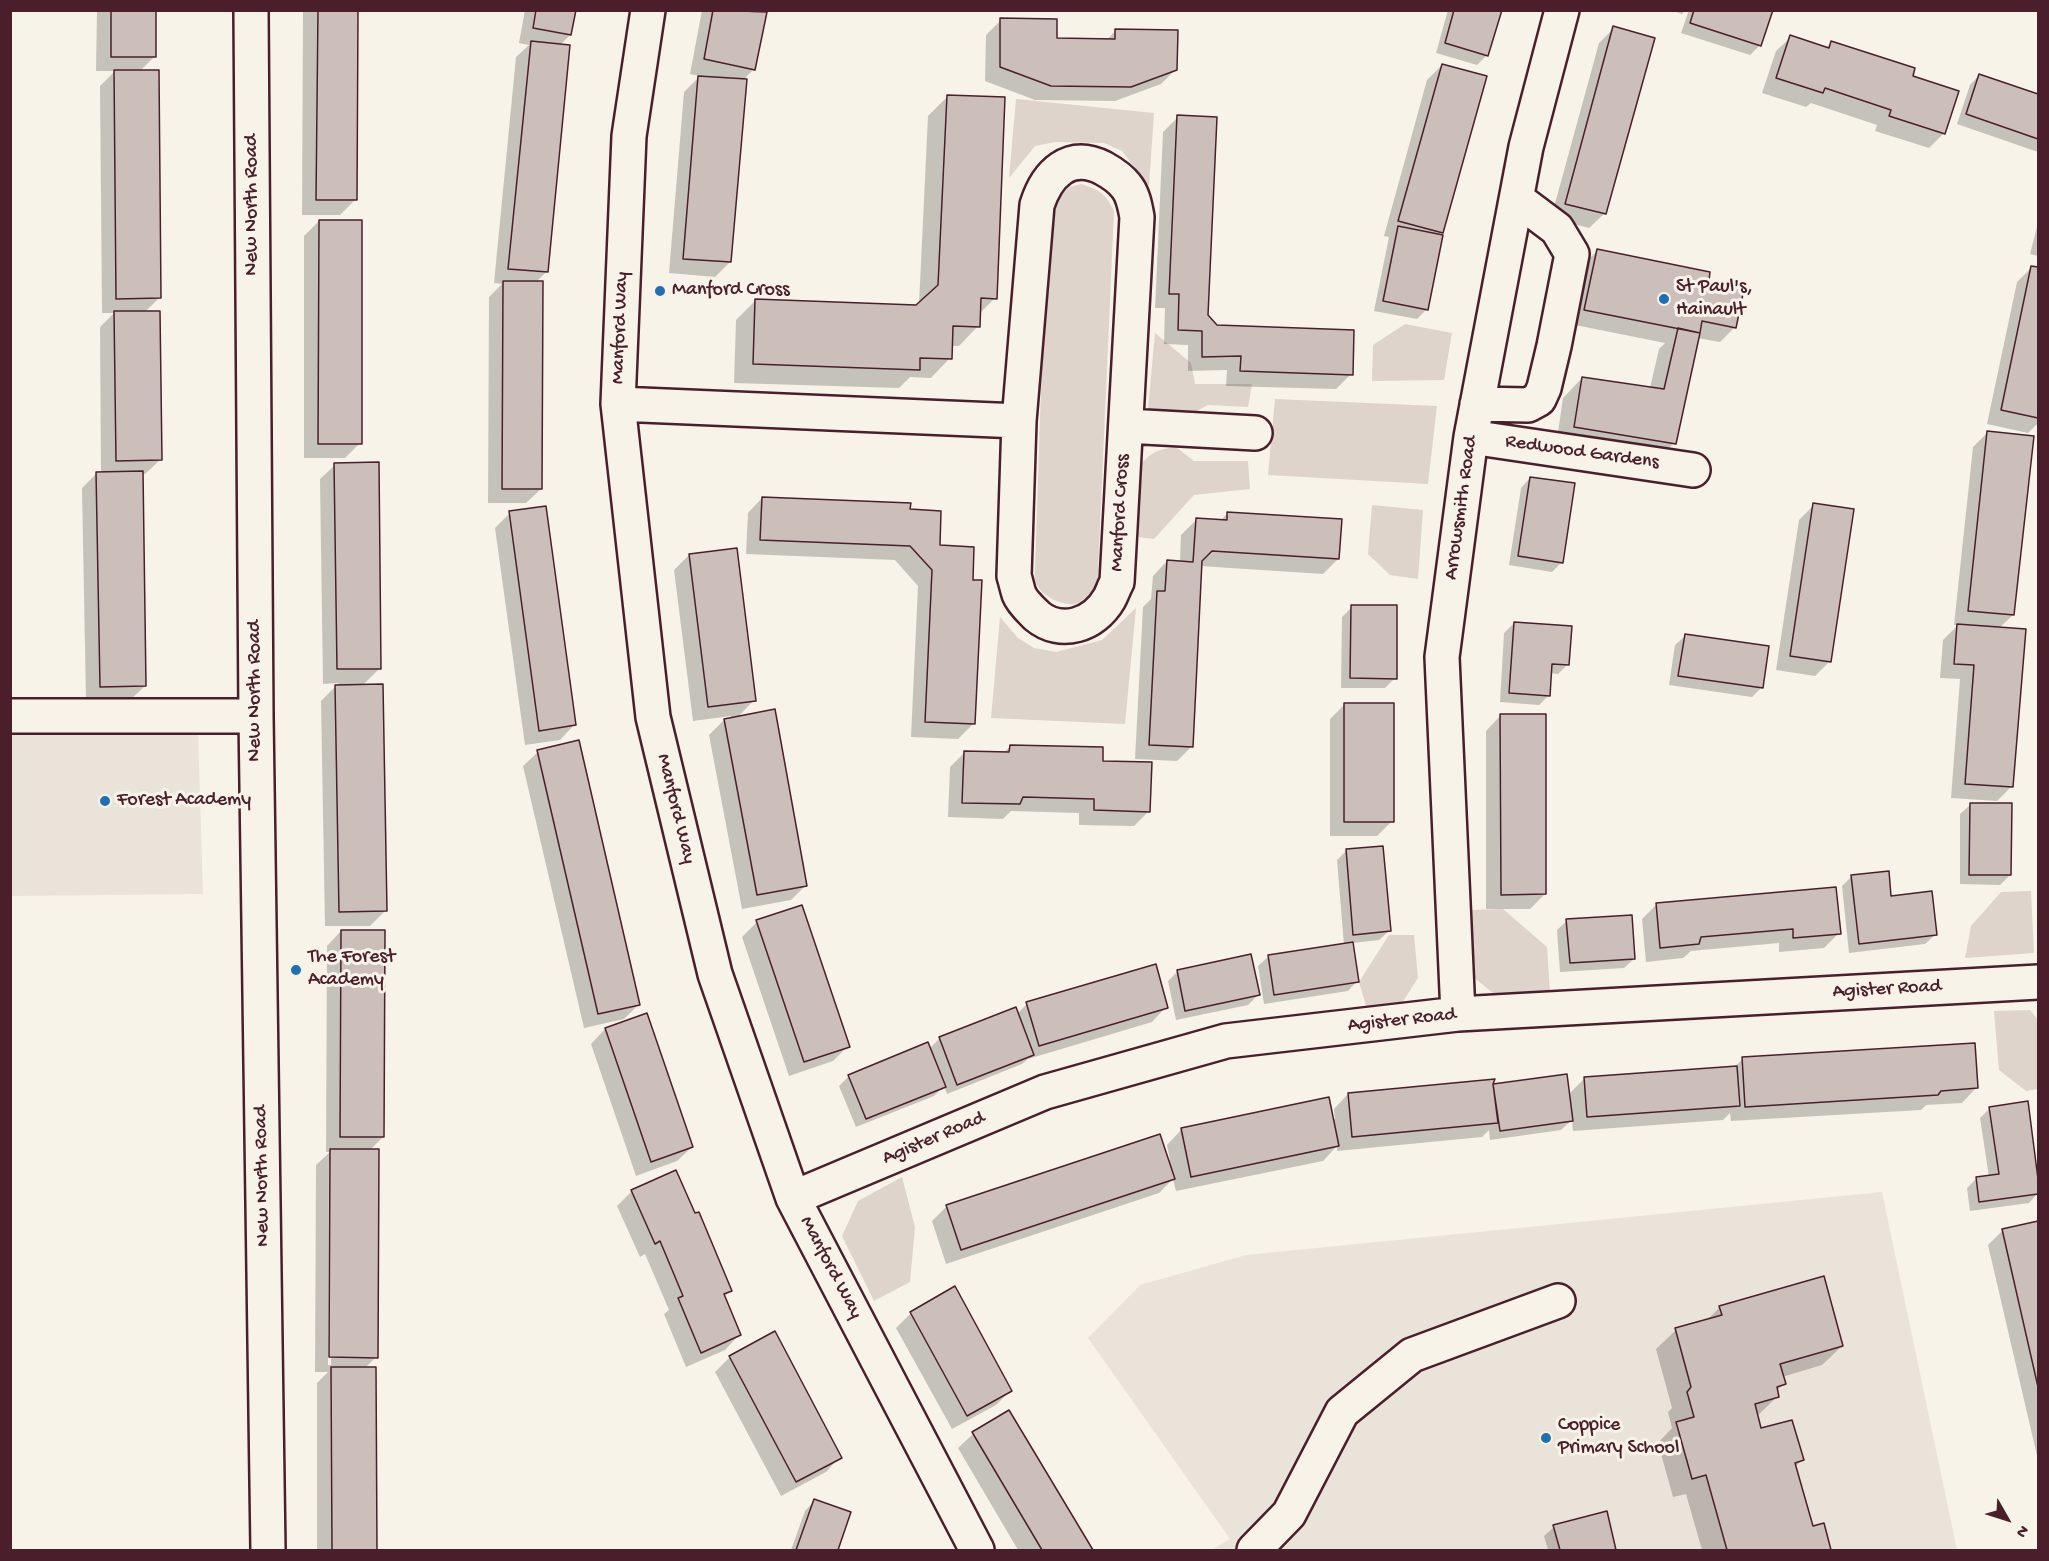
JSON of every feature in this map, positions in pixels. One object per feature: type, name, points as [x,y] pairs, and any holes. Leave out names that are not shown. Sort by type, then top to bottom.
[{"type":"street","name":"New North Road","points":[[251,10],[256,716],[268,1551]]},
{"type":"street","name":"Manford Way","points":[[648,10],[628,136],[618,404],[653,717],[716,974],[794,1198],[975,1550]]},
{"type":"street","name":"Arrowsmith Road","points":[[1458,1014],[1442,657],[1471,437],[1526,147],[1562,10]]},
{"type":"street","name":"Manford Cross","points":[[1074,162],[1087,162],[1116,175],[1127,187],[1134,201],[1137,217],[1117,582],[1109,600],[1097,614],[1080,624],[1062,628],[1044,622],[1019,596],[1014,576],[1020,421],[1036,205],[1046,184],[1063,167],[1074,162]]},
{"type":"street","points":[[1478,404],[1528,405],[1539,399],[1544,388],[1557,335],[1572,254],[1557,229],[1517,199]]},
{"type":"street","points":[[618,404],[1020,421]]},
{"type":"street","name":"Manford Cross","points":[[1126,426],[1255,433]]},
{"type":"street","name":"Redwood Gardens","points":[[1471,437],[1693,470]]},
{"type":"street","points":[[10,716],[256,716]]},
{"type":"street","name":"Agister Road","points":[[794,1198],[1045,1092],[1226,1041],[1458,1014],[2038,982]]},
{"type":"street","points":[[1254,1551],[1289,1514],[1342,1412],[1413,1354],[1558,1301]]},
{"type":"shaded area","points":[[1016,99],[1154,113],[1149,186],[1122,151],[1104,143],[1056,142],[1035,146],[1009,178]]},
{"type":"shaded area","points":[[1081,184],[1101,193],[1114,211],[1097,593],[1085,601],[1070,604],[1053,599],[1042,592],[1036,583],[1035,574],[1047,210],[1069,187]]},
{"type":"shaded area","points":[[1405,324],[1452,333],[1444,380],[1372,381],[1373,345]]},
{"type":"shaded area","points":[[1155,333],[1191,363],[1195,384],[1252,384],[1248,407],[1208,405],[1187,416],[1153,413],[1148,409]]},
{"type":"shaded area","points":[[1275,399],[1437,406],[1428,484],[1268,475]]},
{"type":"shaded area","points":[[1176,447],[1194,461],[1248,461],[1250,489],[1194,495],[1154,539],[1138,537],[1142,463],[1157,451]]},
{"type":"shaded area","points":[[1372,505],[1423,510],[1418,579],[1390,575],[1368,554]]},
{"type":"shaded area","points":[[1136,608],[1125,724],[991,718],[1000,617],[1018,638],[1034,648],[1056,652],[1102,640]]},
{"type":"shaded area","name":"Forest Academy","points":[[197,698],[203,894],[11,896],[11,708]]},
{"type":"shaded area","points":[[2031,891],[2034,953],[1965,958],[1971,926],[2001,892]]},
{"type":"shaded area","points":[[1503,909],[1547,947],[1550,993],[1499,998],[1472,976],[1470,910]]},
{"type":"shaded area","points":[[1389,935],[1414,935],[1418,978],[1402,1003],[1367,1009],[1359,982]]},
{"type":"shaded area","points":[[2030,1010],[2038,1020],[2038,1089],[2026,1091],[1999,1070],[1994,1011]]},
{"type":"shaded area","points":[[902,1177],[915,1227],[910,1282],[874,1301],[842,1236],[858,1201]]},
{"type":"shaded area","name":"Coppice Primary School","points":[[1882,1192],[1957,1550],[1211,1550],[1230,1539],[1088,1338],[1140,1285],[1246,1255]]},
{"type":"building","points":[[111,10],[156,10],[156,57],[111,57]]},
{"type":"building","points":[[318,10],[358,10],[357,200],[316,200]]},
{"type":"building","points":[[536,10],[576,10],[571,35],[533,28]]},
{"type":"building","points":[[713,10],[767,12],[755,70],[704,59]]},
{"type":"building","points":[[1454,10],[1502,10],[1488,56],[1445,43]]},
{"type":"building","points":[[1694,10],[1773,10],[1761,46],[1690,23]]},
{"type":"building","points":[[1000,18],[1057,19],[1057,38],[1115,39],[1115,29],[1178,30],[1177,70],[1131,87],[1051,86],[1000,67]]},
{"type":"building","points":[[1613,26],[1655,38],[1606,214],[1565,204]]},
{"type":"building","points":[[1790,35],[1829,48],[1831,41],[1915,68],[1913,76],[1959,91],[1945,134],[1889,116],[1891,110],[1825,88],[1823,93],[1776,78]]},
{"type":"building","points":[[531,41],[570,45],[548,272],[508,269]]},
{"type":"building","points":[[1442,64],[1487,76],[1443,233],[1398,221]]},
{"type":"building","points":[[114,70],[159,70],[161,298],[116,299]]},
{"type":"building","points":[[1979,74],[2038,94],[2038,139],[1966,114]]},
{"type":"building","points":[[698,76],[747,79],[731,262],[683,259]]},
{"type":"building","points":[[947,95],[1005,97],[997,299],[981,298],[980,327],[953,326],[952,359],[920,358],[920,370],[753,364],[755,299],[916,305],[938,285]]},
{"type":"building","points":[[1177,115],[1217,117],[1208,315],[1217,325],[1354,330],[1353,375],[1240,371],[1241,356],[1202,357],[1202,331],[1178,330],[1179,294],[1169,294]]},
{"type":"building","points":[[319,220],[362,220],[362,444],[318,444]]},
{"type":"building","points":[[1398,226],[1443,235],[1428,310],[1383,301]]},
{"type":"building","name":"St Paul's, Hainault","points":[[1597,249],[1710,272],[1709,281],[1744,289],[1736,328],[1702,321],[1700,333],[1584,310]]},
{"type":"building","points":[[2031,266],[2038,267],[2038,418],[2001,410]]},
{"type":"building","points":[[503,281],[543,281],[542,489],[502,489]]},
{"type":"building","points":[[114,311],[160,311],[162,460],[116,461]]},
{"type":"building","points":[[1678,328],[1700,333],[1676,444],[1574,427],[1582,377],[1664,389]]},
{"type":"building","points":[[1987,431],[2034,436],[2014,615],[1968,611]]},
{"type":"building","points":[[379,462],[381,669],[337,669],[334,463]]},
{"type":"building","points":[[143,471],[146,686],[100,687],[96,472]]},
{"type":"building","points":[[1530,477],[1575,483],[1563,563],[1518,556]]},
{"type":"building","points":[[762,497],[911,503],[910,509],[941,511],[940,545],[974,547],[973,580],[982,580],[975,724],[925,722],[932,570],[910,546],[760,540]]},
{"type":"building","points":[[1813,503],[1854,509],[1831,662],[1790,656]]},
{"type":"building","points":[[546,506],[576,725],[539,731],[509,511]]},
{"type":"building","points":[[1227,512],[1342,519],[1339,559],[1212,551],[1202,561],[1193,747],[1149,745],[1157,591],[1165,591],[1167,560],[1193,562],[1196,518],[1227,520]]},
{"type":"building","points":[[737,548],[756,701],[708,707],[689,554]]},
{"type":"building","points":[[1351,605],[1397,605],[1397,679],[1350,678]]},
{"type":"building","points":[[1514,622],[1572,626],[1569,665],[1552,664],[1550,696],[1509,693]]},
{"type":"building","points":[[1957,624],[2026,629],[2013,787],[1965,784],[1974,665],[1954,664]]},
{"type":"building","points":[[1685,634],[1769,646],[1763,688],[1678,676]]},
{"type":"building","points":[[383,684],[387,911],[339,912],[335,685]]},
{"type":"building","points":[[1344,703],[1394,703],[1394,822],[1344,822]]},
{"type":"building","points":[[775,709],[807,886],[757,895],[724,719]]},
{"type":"building","points":[[1500,714],[1546,714],[1546,894],[1501,895]]},
{"type":"building","points":[[579,740],[640,1005],[598,1014],[537,750]]},
{"type":"building","points":[[1010,745],[1103,747],[1103,761],[1152,762],[1150,812],[1094,810],[1094,799],[1023,797],[1020,804],[962,803],[964,751],[1009,752]]},
{"type":"building","points":[[1970,803],[2012,803],[2011,875],[1969,875]]},
{"type":"building","points":[[1383,846],[1391,931],[1353,935],[1346,849]]},
{"type":"building","points":[[1889,871],[1891,896],[1932,891],[1937,935],[1859,944],[1851,875]]},
{"type":"building","points":[[1836,887],[1841,934],[1793,938],[1793,929],[1701,937],[1699,944],[1660,948],[1656,903]]},
{"type":"building","points":[[802,905],[850,1047],[804,1062],[756,920]]},
{"type":"building","points":[[1632,915],[1635,959],[1570,963],[1566,919]]},
{"type":"building","points":[[341,930],[385,930],[384,1137],[340,1137]]},
{"type":"building","points":[[1353,942],[1359,982],[1274,995],[1268,955]]},
{"type":"building","points":[[1251,954],[1260,995],[1185,1011],[1177,970]]},
{"type":"building","points":[[1156,964],[1168,1008],[1039,1046],[1026,1002]]},
{"type":"building","points":[[1016,1007],[1034,1055],[957,1085],[939,1037]]},
{"type":"building","points":[[647,1013],[693,1147],[651,1162],[605,1028]]},
{"type":"building","points":[[928,1042],[946,1087],[866,1119],[848,1075]]},
{"type":"building","points":[[1975,1043],[1978,1088],[1941,1091],[1938,1095],[1745,1107],[1742,1057]]},
{"type":"building","points":[[1737,1066],[1740,1106],[1587,1117],[1584,1077]]},
{"type":"building","points":[[1567,1074],[1573,1121],[1500,1131],[1493,1084]]},
{"type":"building","points":[[1495,1079],[1493,1084],[1498,1123],[1352,1137],[1348,1093]]},
{"type":"building","points":[[1329,1097],[1339,1146],[1191,1177],[1181,1128]]},
{"type":"building","points":[[2028,1101],[2038,1194],[1979,1202],[1976,1177],[1999,1174],[1989,1107]]},
{"type":"building","points":[[1160,1134],[1175,1179],[961,1250],[946,1205]]},
{"type":"building","points":[[330,1149],[379,1149],[378,1358],[329,1357]]},
{"type":"building","points":[[676,1170],[695,1213],[699,1212],[732,1291],[724,1294],[741,1335],[701,1353],[678,1298],[683,1296],[660,1241],[655,1244],[631,1190]]},
{"type":"building","points":[[2038,1221],[2038,1387],[2002,1229]]},
{"type":"building","points":[[1824,1276],[1843,1346],[1780,1364],[1786,1384],[1777,1387],[1779,1397],[1755,1404],[1761,1428],[1792,1420],[1804,1460],[1795,1463],[1813,1526],[1824,1523],[1831,1550],[1727,1550],[1706,1475],[1692,1479],[1676,1422],[1694,1417],[1687,1392],[1691,1387],[1675,1328],[1722,1315],[1719,1306]]},
{"type":"building","points":[[955,1286],[1012,1391],[967,1416],[910,1312]]},
{"type":"building","points":[[775,1331],[842,1458],[796,1482],[729,1356]]},
{"type":"building","points":[[331,1367],[376,1367],[377,1550],[332,1550]]},
{"type":"building","points":[[1009,1410],[1093,1550],[1042,1550],[972,1432]]},
{"type":"building","points":[[814,1499],[851,1512],[838,1550],[796,1550]]},
{"type":"building","points":[[1607,1511],[1616,1550],[1560,1550],[1553,1525]]},
{"type":"place","name":"Manford Cross","points":[[660,291]]},
{"type":"place","name":"St Paul's, Hainault","points":[[1664,299]]},
{"type":"place","name":"Forest Academy","points":[[105,801]]},
{"type":"place","name":"The Forest Academy","points":[[296,970]]},
{"type":"place","name":"Coppice Primary School","points":[[1546,1438]]}]
